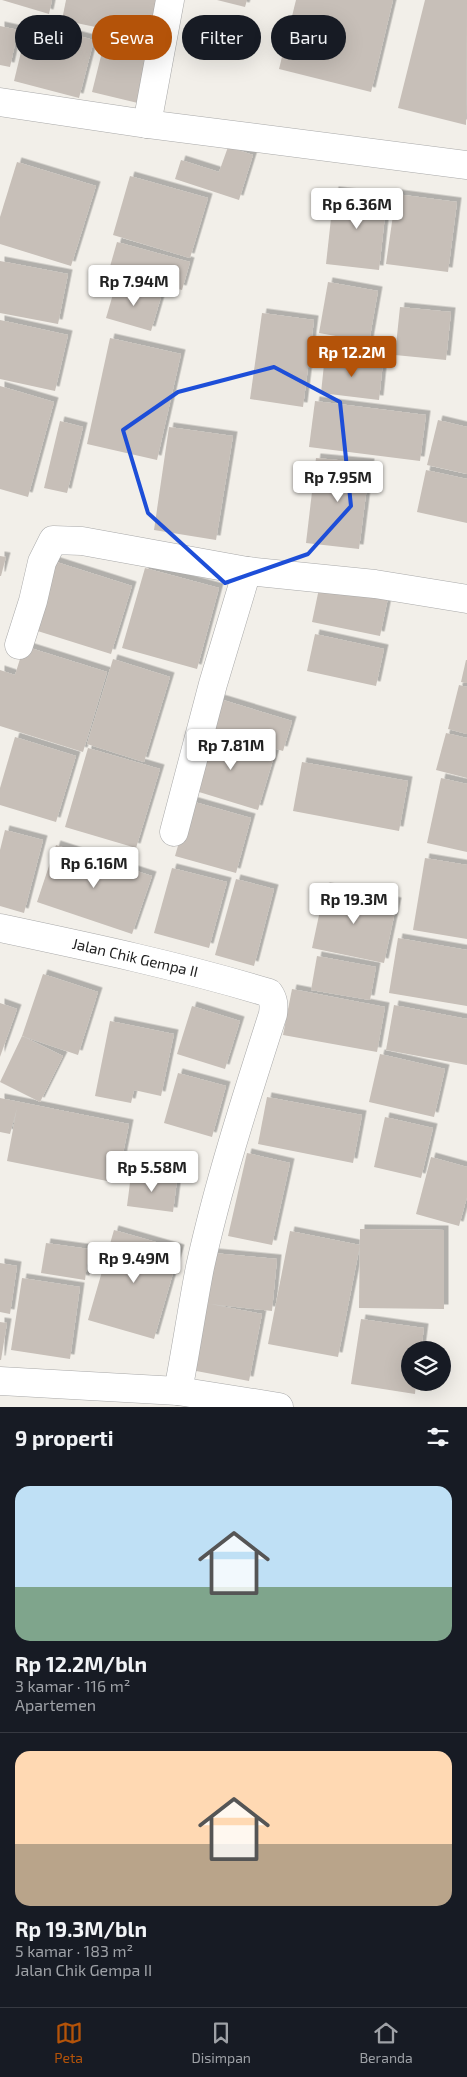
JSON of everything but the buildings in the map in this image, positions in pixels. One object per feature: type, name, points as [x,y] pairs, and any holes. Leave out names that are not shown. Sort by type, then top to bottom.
[{"type":"street","points":[[147,124],[170,0]]},
{"type":"street","points":[[0,102],[147,124],[467,165]]},
{"type":"street","points":[[19,645],[33,601],[42,562],[53,540],[82,541],[247,572],[375,584],[467,599]]},
{"type":"street","points":[[174,832],[213,684],[247,572]]},
{"type":"street","name":"Jalan Chik Gempa II","points":[[0,928],[146,960],[269,993],[274,1005],[273,1014],[234,1135],[213,1215],[200,1268],[178,1391]]},
{"type":"street","points":[[0,1381],[70,1396],[178,1391],[279,1407]]},
{"type":"highlighted area","points":[[274,367],[340,402],[351,506],[308,554],[225,583],[148,513],[123,430],[178,392]]}]
